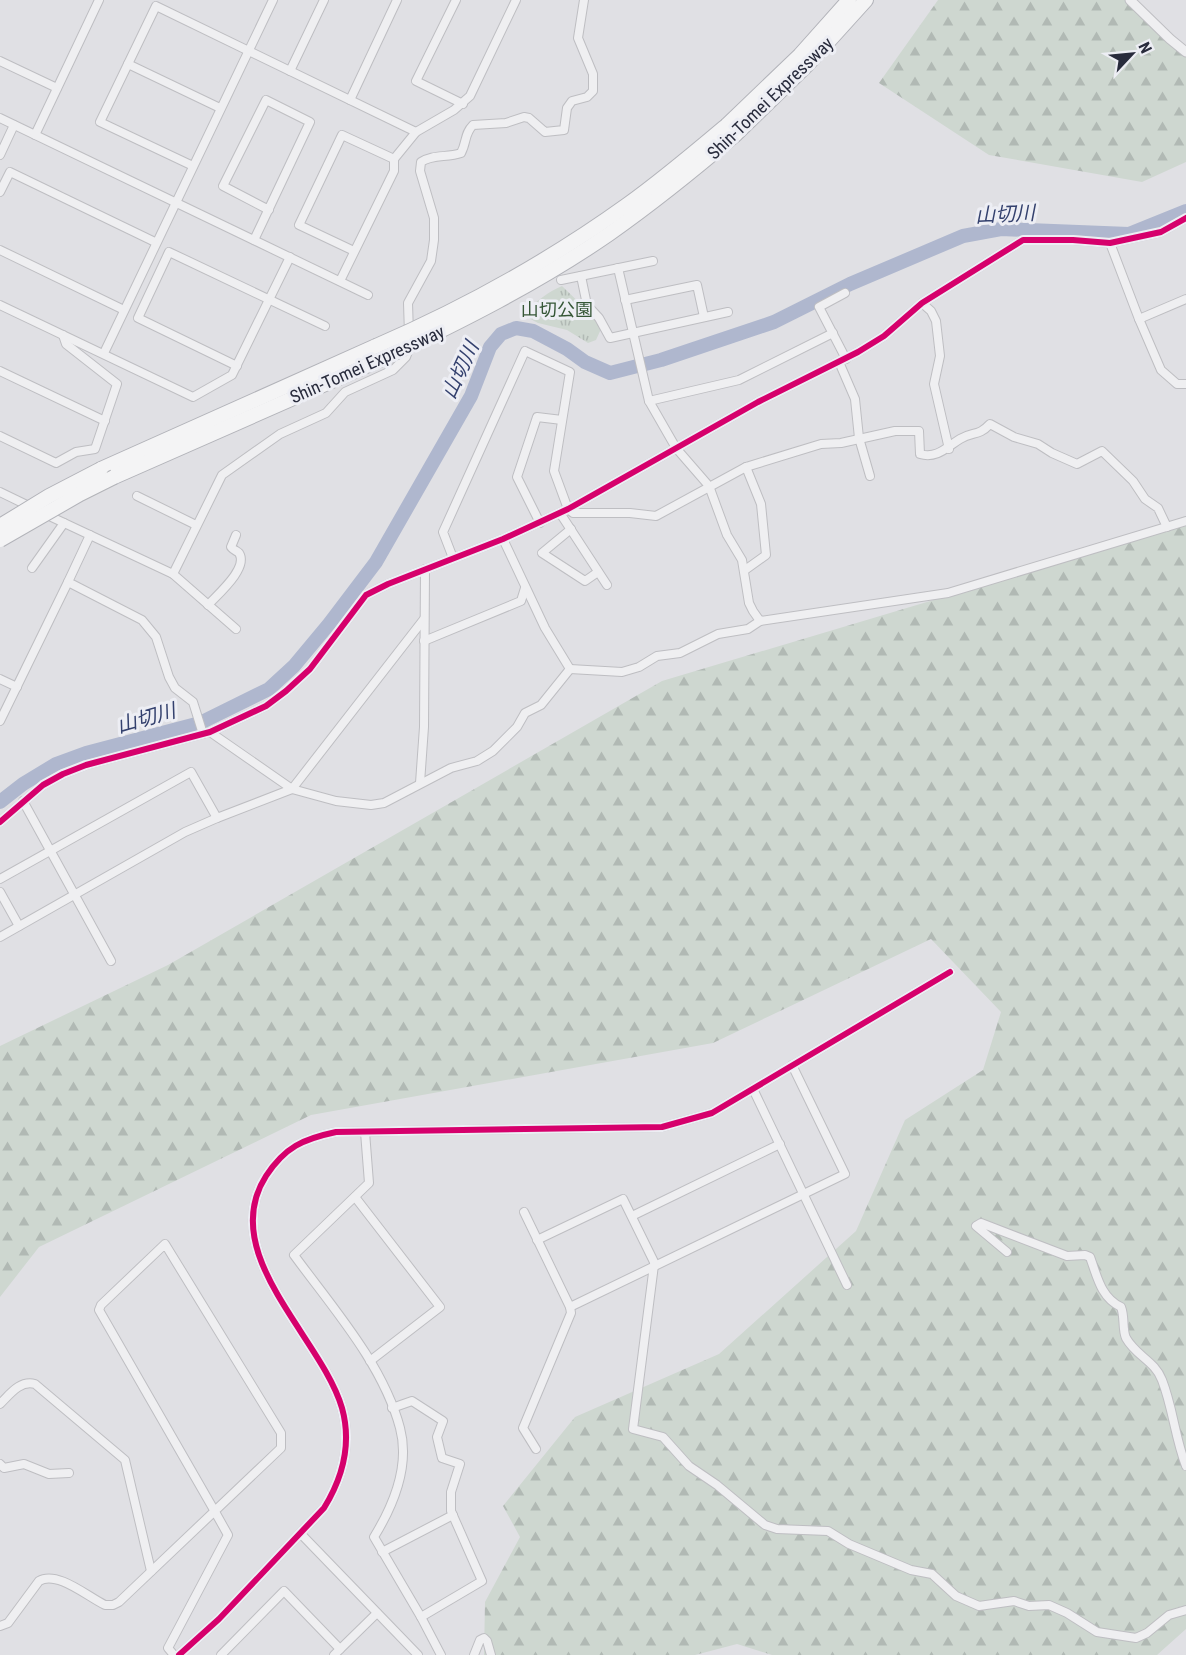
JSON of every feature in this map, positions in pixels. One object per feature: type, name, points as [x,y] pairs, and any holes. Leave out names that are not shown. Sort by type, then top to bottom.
[{"type":"highway","name":"Shin-Tomei Expressway","points":[[0,526],[100,469],[484,309],[583,251],[636,215],[680,181],[731,130],[849,0]]},
{"type":"highway","name":"Shin-Tomei Expressway","points":[[731,130],[802,70],[866,0]]},
{"type":"highway","name":"Shin-Tomei Expressway","points":[[0,540],[114,477],[379,352]]},
{"type":"street","points":[[35,135],[98,0]]},
{"type":"street","points":[[104,353],[155,242],[273,0]]},
{"type":"street","points":[[290,71],[324,0]]},
{"type":"street","points":[[350,100],[397,0]]},
{"type":"street","points":[[456,0],[416,81],[463,104]]},
{"type":"street","points":[[340,281],[394,171],[394,159],[416,132],[463,104],[470,96],[516,0]]},
{"type":"street","points":[[173,574],[222,475],[280,434],[326,413],[345,392],[393,370],[406,357],[411,348],[407,322],[408,303],[431,261],[434,240],[434,218],[420,171],[421,162],[429,157],[461,153],[465,146],[467,132],[473,125],[506,123],[524,117],[530,118],[544,132],[564,130],[567,108],[572,101],[586,97],[592,91],[593,74],[578,38],[584,0]]},
{"type":"street","points":[[1130,0],[1186,52]]},
{"type":"street","points":[[193,166],[100,122],[156,6],[416,132]]},
{"type":"street","points":[[0,61],[57,88]]},
{"type":"street","points":[[128,64],[220,108]]},
{"type":"street","points":[[254,240],[310,122],[266,100],[223,186],[268,210]]},
{"type":"street","points":[[0,118],[368,295]]},
{"type":"street","points":[[0,155],[15,125]]},
{"type":"street","points":[[354,251],[299,225],[342,135],[394,159]]},
{"type":"street","points":[[0,192],[10,172],[155,242]]},
{"type":"street","points":[[0,822],[43,785],[63,774],[205,731],[246,716],[286,691],[310,669],[366,595],[387,584],[503,539],[568,509],[758,402],[884,336],[922,303],[1023,240],[1110,243],[1161,232],[1186,219]]},
{"type":"street","points":[[1110,243],[1161,369],[1177,384],[1186,384]]},
{"type":"street","points":[[0,250],[124,310]]},
{"type":"street","points":[[237,366],[138,318],[169,252],[325,326]]},
{"type":"street","points":[[0,305],[193,397],[232,375],[290,257]]},
{"type":"street","points":[[561,280],[653,261]]},
{"type":"street","points":[[618,268],[649,401],[676,448],[709,486],[727,535],[742,560],[749,603],[760,621]]},
{"type":"street","points":[[581,276],[587,305],[599,318],[610,338],[728,312]]},
{"type":"street","points":[[625,300],[697,285],[704,317]]},
{"type":"street","points":[[845,293],[819,306],[833,333],[855,399],[859,438],[870,476]]},
{"type":"street","points":[[1139,319],[1186,299]]},
{"type":"street","points":[[922,303],[931,311],[936,321],[940,356],[934,384],[949,448]]},
{"type":"street","points":[[649,401],[740,380],[833,333]]},
{"type":"street","points":[[0,436],[56,463],[76,452],[95,449],[117,384],[66,344],[63,335]]},
{"type":"street","points":[[453,558],[443,532],[525,351],[570,372],[554,471],[568,509],[573,513],[630,513],[656,516],[746,467],[821,444],[841,443],[895,431],[919,431],[920,454],[937,454],[968,435],[983,433],[990,424],[1014,437],[1038,444],[1077,464],[1102,451],[1126,473],[1145,499],[1158,508],[1167,527]]},
{"type":"street","points":[[0,371],[105,421]]},
{"type":"street","points":[[540,523],[517,477],[537,417],[562,420]]},
{"type":"street","points":[[745,570],[766,555],[761,504],[746,467]]},
{"type":"street","points":[[0,492],[173,574],[236,629]]},
{"type":"street","points":[[137,496],[196,525]]},
{"type":"street","points":[[560,513],[607,585]]},
{"type":"street","points":[[570,669],[622,672],[639,667],[657,656],[680,653],[718,634],[748,628],[760,621],[948,593],[1186,521]]},
{"type":"street","points":[[32,568],[64,523]]},
{"type":"street","points":[[571,529],[542,553],[585,581],[598,572]]},
{"type":"street","points":[[208,605],[238,571],[241,561],[238,553],[231,547],[236,535]]},
{"type":"street","points":[[0,721],[90,536]]},
{"type":"street","points":[[503,539],[545,628],[570,669]]},
{"type":"street","points":[[420,783],[424,727],[425,569]]},
{"type":"street","points":[[68,582],[142,620],[156,638],[175,688],[193,702],[205,731],[292,789],[336,801],[371,806],[384,803],[451,768],[477,761],[494,751],[517,727],[525,713],[541,705],[570,669]]},
{"type":"street","points":[[424,641],[521,601],[525,588]]},
{"type":"street","points":[[0,937],[185,832],[292,789],[424,619]]},
{"type":"street","points":[[0,679],[17,687]]},
{"type":"street","points":[[0,879],[191,772],[217,818]]},
{"type":"street","points":[[23,801],[111,961]]},
{"type":"street","points":[[0,892],[19,926]]},
{"type":"street","points":[[179,1655],[219,1619],[324,1508],[334,1492],[346,1459],[346,1428],[340,1403],[331,1382],[265,1271],[254,1238],[253,1216],[256,1199],[263,1180],[274,1163],[290,1149],[309,1138],[336,1132],[662,1127],[712,1113],[950,972]]},
{"type":"street","points":[[570,1307],[845,1174],[792,1065]]},
{"type":"street","points":[[753,1089],[847,1284]]},
{"type":"street","points":[[365,1132],[369,1183],[294,1255],[370,1361],[381,1380],[401,1429],[400,1476],[394,1498],[374,1537],[441,1655]]},
{"type":"street","points":[[632,1216],[780,1144]]},
{"type":"street","points":[[355,1197],[440,1307],[370,1361]]},
{"type":"street","points":[[537,1240],[623,1199],[655,1265],[633,1429],[663,1437],[689,1466],[717,1485],[765,1525],[777,1529],[828,1530],[849,1544],[911,1569],[932,1574],[956,1596],[979,1606],[1014,1601],[1029,1606],[1049,1605],[1067,1613],[1097,1632],[1136,1638],[1147,1634],[1169,1615],[1186,1610]]},
{"type":"street","points":[[524,1212],[571,1313],[524,1428],[536,1449]]},
{"type":"street","points":[[1007,1252],[976,1226],[981,1223],[1067,1256],[1090,1257],[1103,1292],[1112,1303],[1121,1307],[1125,1314],[1125,1336],[1139,1356],[1155,1365],[1162,1380],[1186,1466]]},
{"type":"street","points":[[0,1626],[8,1623],[39,1581],[44,1578],[61,1580],[105,1605],[119,1602],[214,1510],[281,1448],[281,1433],[165,1244],[101,1305],[99,1310],[214,1510],[228,1535],[168,1647],[174,1655]]},
{"type":"street","points":[[0,1404],[22,1384],[27,1382],[35,1384],[125,1460],[151,1571]]},
{"type":"street","points":[[392,1408],[412,1401],[443,1421],[437,1437],[442,1458],[460,1464],[451,1492],[453,1515],[482,1581],[421,1617]]},
{"type":"street","points":[[0,1464],[4,1468],[24,1464],[49,1474],[69,1473]]},
{"type":"street","points":[[382,1552],[453,1515]]},
{"type":"street","points":[[301,1534],[418,1655]]},
{"type":"street","points":[[227,1653],[284,1591],[337,1652],[377,1613]]},
{"type":"street","points":[[474,1655],[480,1640],[484,1638],[487,1641],[490,1655]]},
{"type":"green space","points":[[938,0],[1126,0],[1186,52],[1186,162],[1142,182],[989,155],[879,83]]},
{"type":"green space","name":"山切公園","points":[[562,286],[594,317],[601,329],[596,340],[588,343],[567,330],[538,323],[525,316],[526,309]]},
{"type":"green space","points":[[1186,516],[1186,1629],[1157,1655],[772,1655],[737,1644],[695,1655],[484,1655],[485,1602],[520,1537],[503,1506],[575,1417],[719,1354],[856,1231],[905,1120],[983,1070],[1001,1012],[931,939],[713,1043],[311,1115],[39,1247],[0,1297],[0,1046],[168,965],[662,681],[1037,569]]},
{"type":"waterway","name":"山切川","points":[[0,802],[23,784],[56,764],[86,753],[200,723],[269,689],[294,666],[376,562],[471,396],[490,347],[501,334],[516,328],[533,331],[567,349],[585,362],[610,373],[661,360],[774,322],[850,284],[963,236],[1001,229],[1129,234],[1186,211]]},
{"type":"cycle path","points":[[0,822],[43,785],[63,774],[86,765],[210,732],[266,706],[310,669],[366,595],[388,584],[503,539],[568,509],[758,402],[858,352],[884,336],[922,303],[1023,240],[1110,243],[1161,232],[1186,218]]},
{"type":"cycle path","points":[[179,1655],[219,1619],[324,1508],[331,1496],[344,1460],[346,1434],[342,1408],[331,1381],[278,1295],[263,1265],[254,1235],[254,1205],[266,1176],[280,1158],[304,1141],[336,1132],[662,1127],[712,1113],[950,972]]}]
